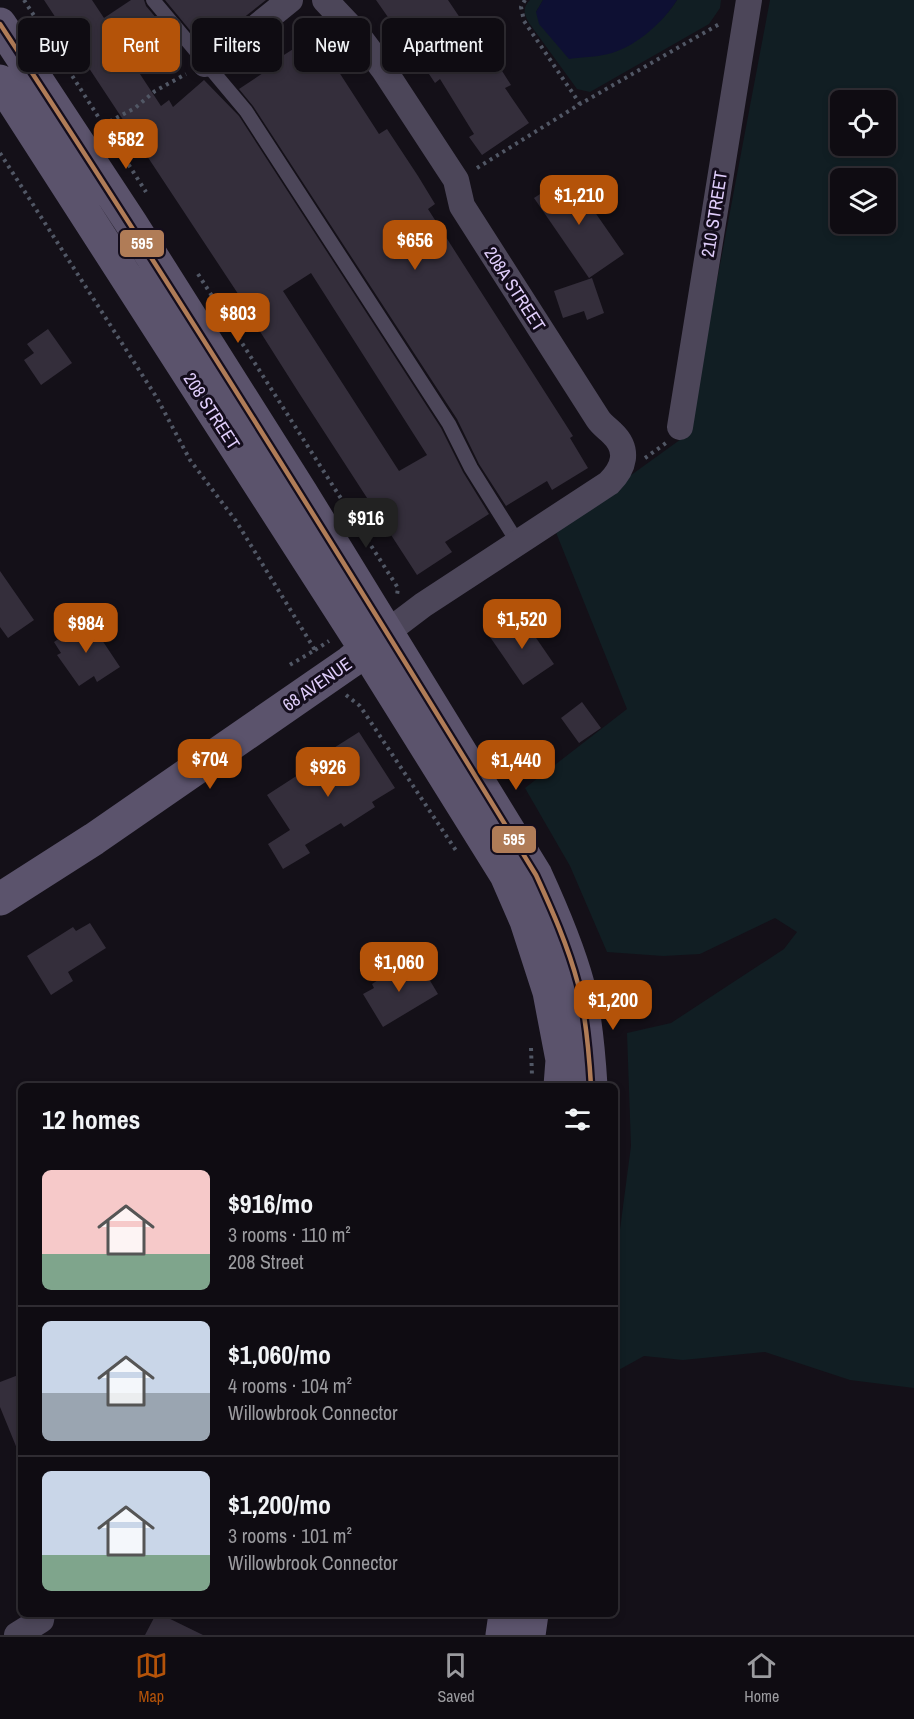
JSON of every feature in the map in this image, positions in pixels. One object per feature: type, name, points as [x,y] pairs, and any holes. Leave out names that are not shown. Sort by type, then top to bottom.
[{"type":"main road","name":"208 STREET","points":[[0,24],[138,233],[376,641]]},
{"type":"main road","name":"208 STREET","points":[[0,81],[376,641]]},
{"type":"main road","name":"68 AVENUE","points":[[0,899],[94,839],[376,641]]},
{"type":"main road","points":[[376,641],[506,875],[526,921],[549,992],[562,1060],[561,1083]]},
{"type":"main road","points":[[376,641],[536,875],[552,910],[578,984],[588,1036],[591,1083]]},
{"type":"main road","points":[[502,1635],[505,1617]]},
{"type":"main road","points":[[529,1635],[532,1617]]},
{"type":"street","points":[[267,18],[290,0]]},
{"type":"street","name":"208A STREET","points":[[324,0],[334,7],[373,55],[456,180],[462,206],[598,419],[618,440],[632,461]]},
{"type":"street","name":"210 STREET","points":[[680,427],[749,0]]},
{"type":"street","name":"68 AVENUE","points":[[376,641],[423,605],[609,483],[621,468],[632,461]]},
{"type":"street","points":[[17,1635],[41,1620],[42,1617]]},
{"type":"lane","points":[[153,0],[192,47]]},
{"type":"lane","points":[[213,72],[246,111],[449,424],[471,468],[518,543]]},
{"type":"path","points":[[24,0],[148,196]]},
{"type":"path","points":[[525,0],[521,7],[524,21],[580,104]]},
{"type":"path","points":[[477,168],[580,104],[721,24],[724,18]]},
{"type":"path","points":[[103,125],[135,108],[155,91],[192,71]]},
{"type":"path","points":[[0,153],[157,398],[190,460],[236,521],[315,650],[288,666]]},
{"type":"path","points":[[193,266],[398,588],[397,597]]},
{"type":"path","points":[[632,461],[671,439],[680,427]]},
{"type":"path","points":[[360,706],[463,861]]},
{"type":"path","points":[[531,1046],[532,1083]]},
{"type":"shaded area","points":[[530,0],[543,0],[536,12],[611,53],[648,31],[664,17],[677,0],[721,0],[720,8],[709,24],[590,92],[577,89],[529,23],[525,11]]},
{"type":"shaded area","points":[[543,0],[677,0],[657,24],[640,39],[622,49],[607,54],[569,59],[539,24],[536,12]]},
{"type":"shaded area","points":[[770,0],[914,0],[914,1388],[850,1380],[765,1352],[683,1360],[644,1356],[618,1370],[618,1244],[631,1146],[627,1033],[671,1023],[784,949],[797,932],[775,918],[700,954],[663,956],[607,952],[570,866],[525,788],[627,709],[555,530],[688,434]]},
{"type":"building","points":[[44,0],[92,0],[104,18],[102,18],[102,72],[139,72],[161,106],[169,100],[173,107],[204,80],[239,116],[441,428],[463,472],[489,514],[445,542],[452,552],[417,575],[254,322],[256,321],[90,70],[90,18],[56,18]],"holes":[[[311,273],[427,455],[399,471],[283,291]]]},
{"type":"building","points":[[131,0],[144,0],[156,18],[104,18]]},
{"type":"building","points":[[165,0],[266,0],[243,18],[192,18],[192,33]]},
{"type":"building","points":[[376,0],[448,0],[460,18],[394,17],[389,18]]},
{"type":"building","points":[[294,48],[294,72],[339,72],[379,134],[387,129],[435,204],[428,209],[573,436],[570,438],[588,468],[552,490],[547,481],[506,506],[479,464],[457,419],[253,106],[239,89],[264,72],[282,72],[282,56]]},
{"type":"building","points":[[428,72],[503,72],[511,85],[505,88],[529,123],[482,155],[469,137],[474,134],[440,79],[435,83]]},
{"type":"building","points":[[569,175],[624,254],[589,278],[534,198]]},
{"type":"building","points":[[592,278],[604,313],[587,320],[584,311],[563,318],[554,291]]},
{"type":"building","points":[[48,329],[72,363],[41,385],[24,360],[34,353],[27,344]]},
{"type":"building","points":[[0,571],[34,620],[8,638],[0,627]]},
{"type":"building","points":[[521,616],[554,664],[523,685],[490,637]]},
{"type":"building","points":[[88,619],[120,667],[97,682],[94,676],[79,686],[57,655],[61,653],[54,642]]},
{"type":"building","points":[[582,702],[601,728],[579,743],[561,718]]},
{"type":"building","points":[[359,732],[395,788],[372,802],[375,807],[344,827],[341,823],[305,845],[310,853],[283,869],[268,844],[290,830],[267,795],[301,773],[305,779],[334,759],[329,751]]},
{"type":"building","points":[[90,923],[106,948],[68,972],[73,981],[51,995],[27,956],[73,927],[76,931]]},
{"type":"building","points":[[404,958],[417,979],[426,974],[438,994],[383,1027],[363,994],[374,988],[372,984],[389,973],[386,969]]},
{"type":"building","points":[[18,1375],[18,1451],[0,1407],[0,1382]]},
{"type":"building","points":[[154,1617],[166,1617],[203,1635],[145,1635]]},
{"type":"transit line","name":"595","points":[[0,24],[271,447],[536,875],[565,942],[578,984],[587,1035],[591,1083]]}]
